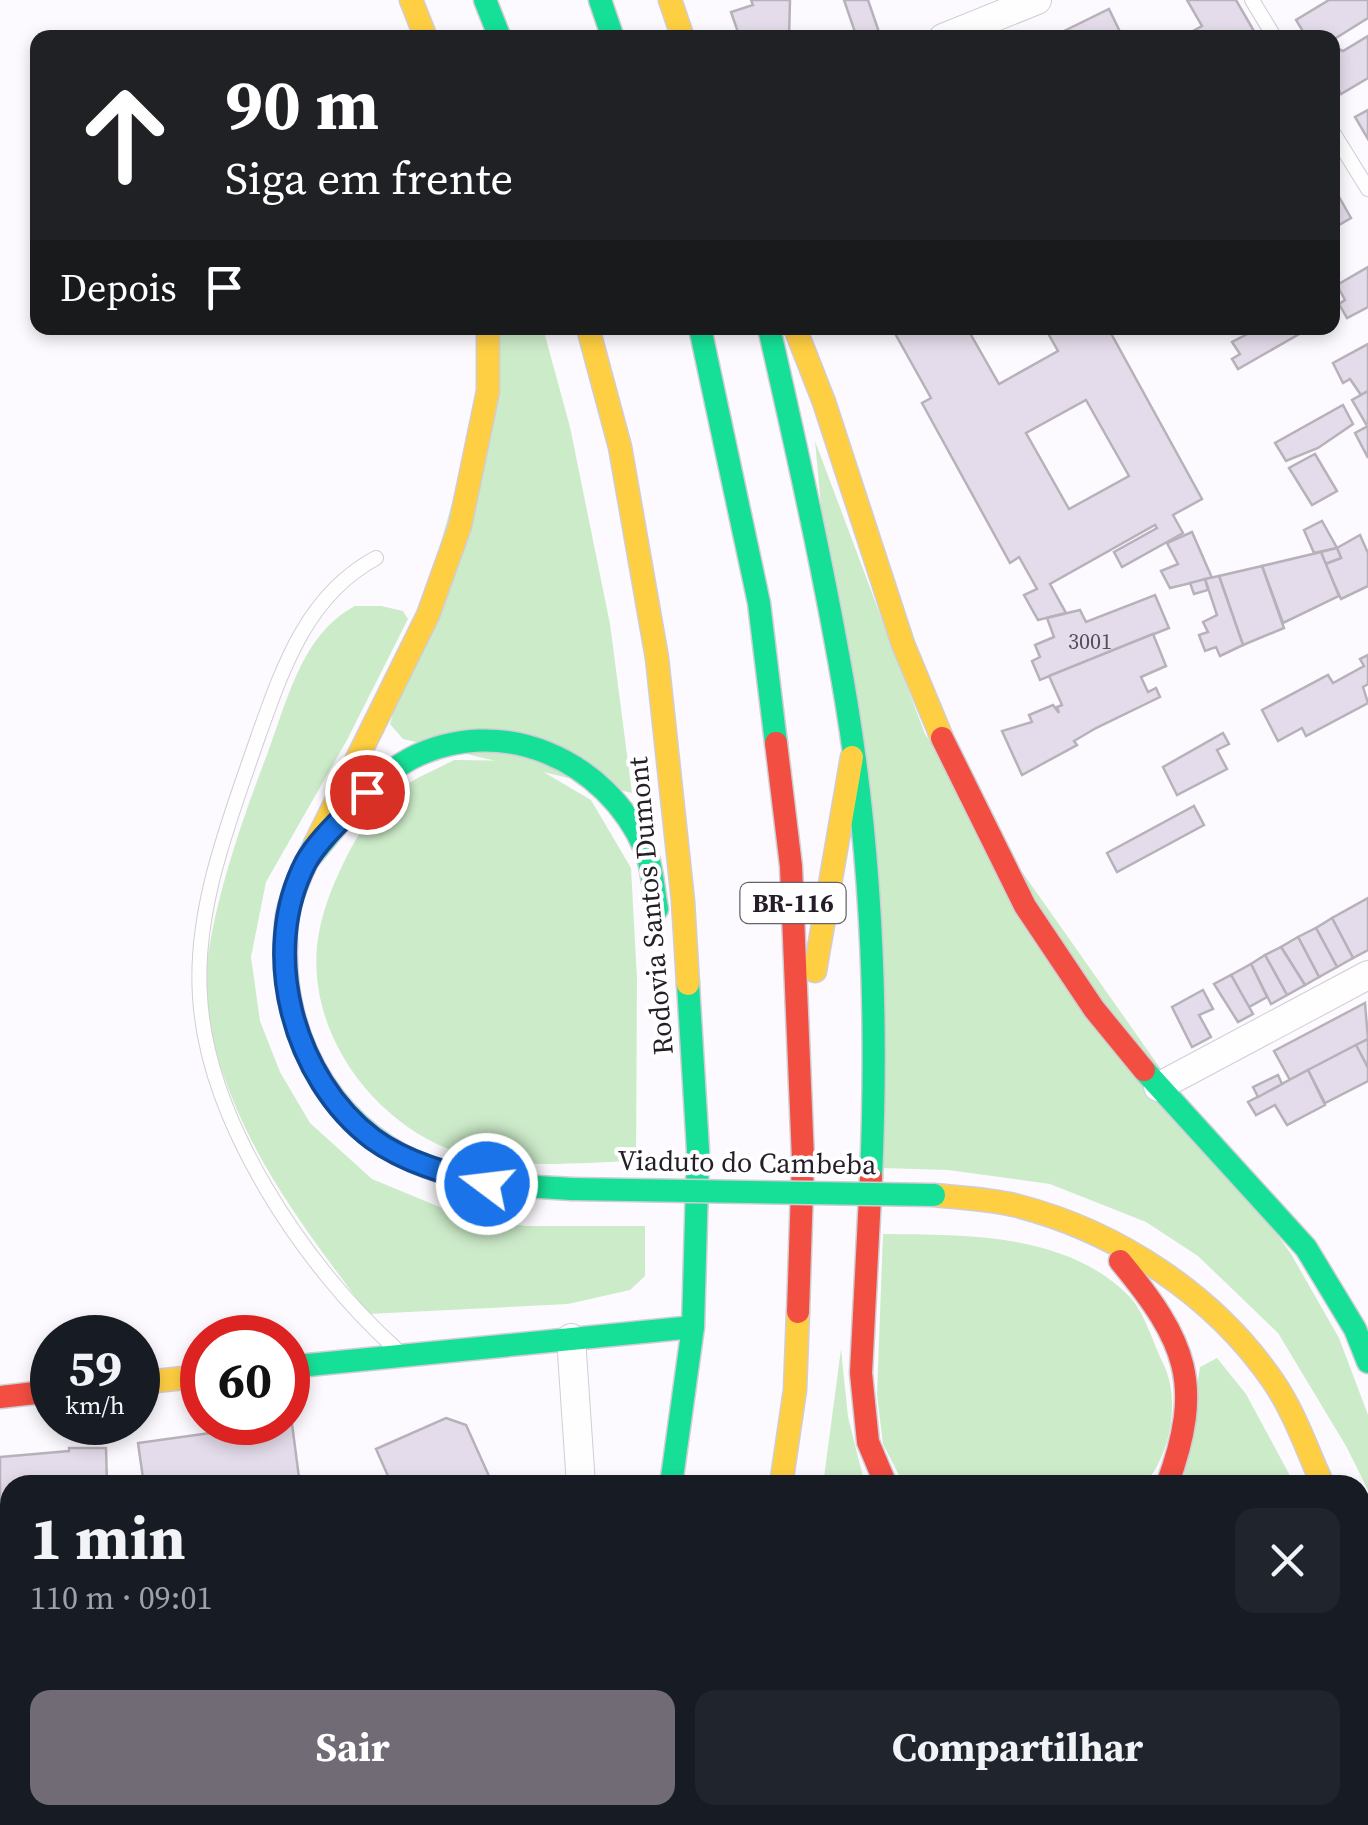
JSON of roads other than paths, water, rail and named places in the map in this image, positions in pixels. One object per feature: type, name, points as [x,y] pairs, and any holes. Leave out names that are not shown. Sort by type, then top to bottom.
[{"type":"main road","points":[[410,0],[423,30]]},
{"type":"main road","points":[[476,0],[493,19]]},
{"type":"main road","points":[[600,0],[610,30]]},
{"type":"main road","points":[[670,0],[681,30]]},
{"type":"main road","name":"Viaduto do Cambeba","points":[[488,335],[488,391],[460,526],[428,615],[307,860],[287,916],[284,968],[293,1018],[315,1074],[374,1140],[432,1169],[487,1184],[934,1194],[1018,1206],[1055,1218],[1154,1268],[1202,1302],[1236,1334],[1274,1383],[1319,1475]]},
{"type":"main road","name":"Rodovia Santos Dumont","points":[[590,335],[620,448],[657,658],[683,901],[698,1150],[693,1327],[673,1475]]},
{"type":"main road","name":"BR-116","points":[[702,335],[759,603],[791,866],[804,1160],[795,1390],[782,1475]]},
{"type":"main road","points":[[771,335],[846,701],[869,906],[875,1088],[860,1373],[868,1442],[882,1475]]},
{"type":"main road","points":[[798,335],[930,714],[1026,906],[1074,982],[1158,1087],[1306,1248],[1354,1329],[1368,1362]]},
{"type":"main road","points":[[307,860],[367,792],[410,759],[455,743],[501,740],[557,756],[592,776],[622,811],[647,852],[698,1150]]},
{"type":"main road","points":[[800,1050],[840,842],[852,757]]},
{"type":"main road","points":[[1100,1238],[1164,1316],[1181,1354],[1188,1424],[1170,1475]]},
{"type":"main road","points":[[310,1365],[693,1327]]},
{"type":"main road","points":[[0,1397],[30,1394]]},
{"type":"street","points":[[964,30],[1037,0]]},
{"type":"street","points":[[1158,1087],[1368,975]]},
{"type":"street","points":[[571,1338],[580,1475]]},
{"type":"lane","points":[[1252,0],[1270,30]]},
{"type":"lane","points":[[1340,144],[1368,189]]},
{"type":"lane","points":[[376,558],[341,580],[312,612],[279,677],[224,834],[203,930],[200,995],[209,1057],[235,1129],[270,1197],[362,1318],[403,1355]]}]
